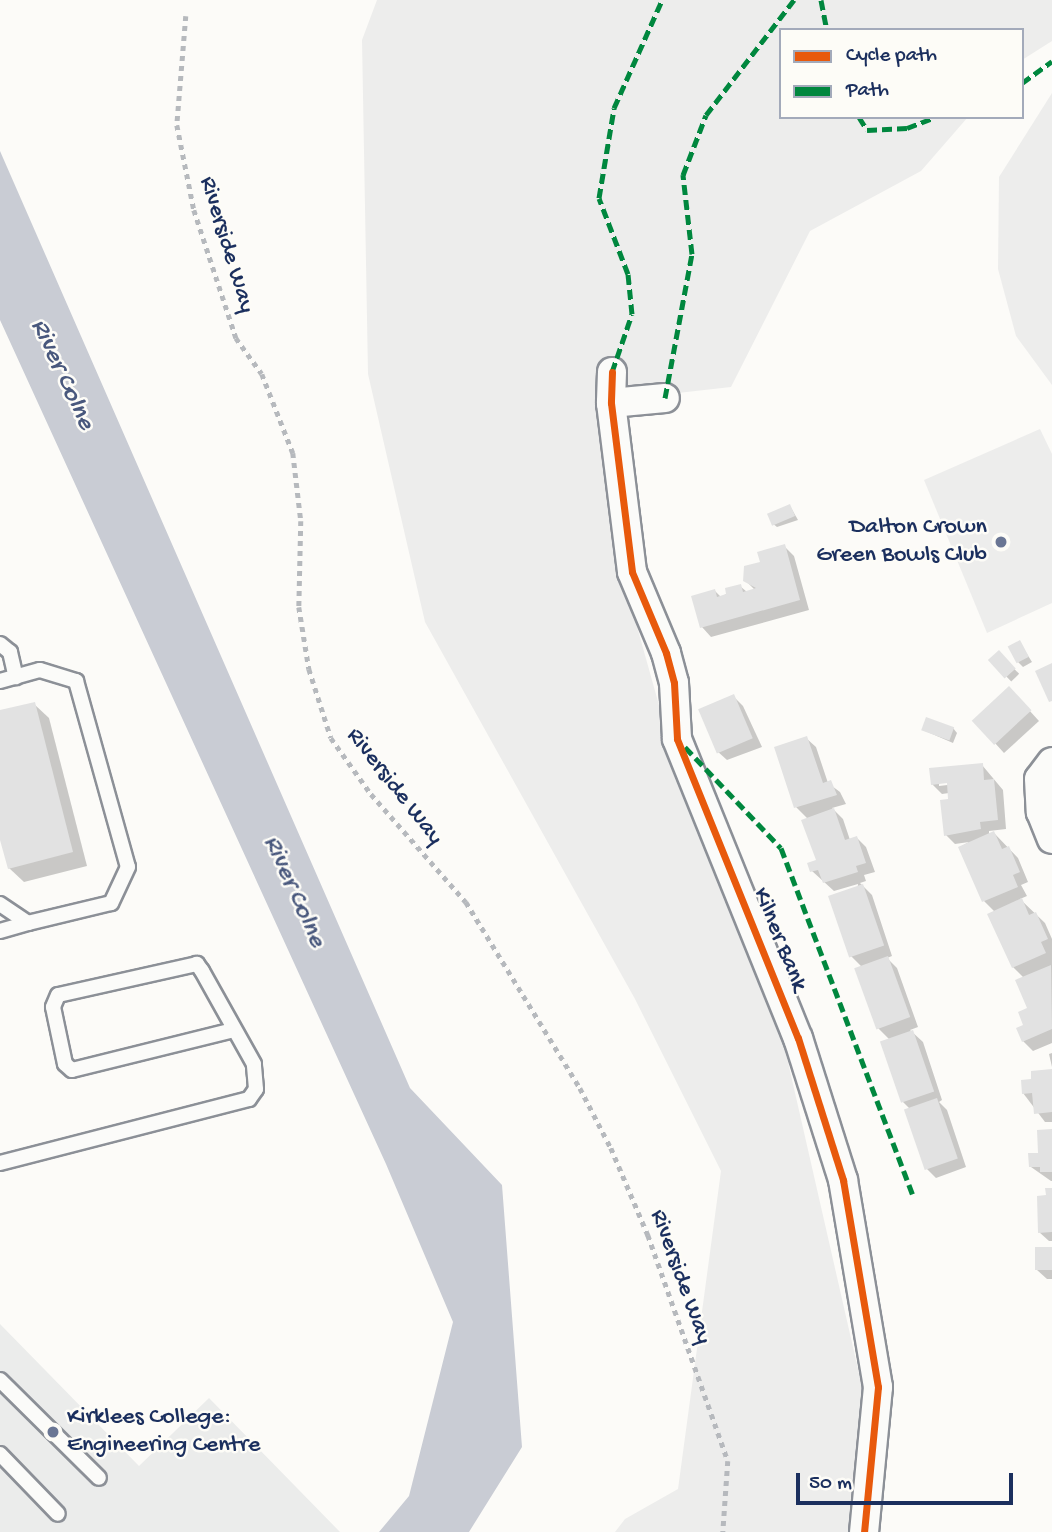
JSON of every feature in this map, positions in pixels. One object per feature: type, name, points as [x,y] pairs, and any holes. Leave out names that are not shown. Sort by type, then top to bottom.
[{"type":"street","name":"Kilner Bank","points":[[612,372],[611,403],[632,572],[666,653],[674,683],[677,739],[798,1038],[843,1180],[878,1387],[864,1532]]},
{"type":"street","points":[[611,403],[665,398]]},
{"type":"street","points":[[1052,762],[1039,779],[1041,812],[1052,839]]},
{"type":"lane","points":[[0,644],[9,652],[16,677]]},
{"type":"lane","points":[[0,681],[40,670],[76,681],[128,867],[111,903],[0,931]]},
{"type":"lane","points":[[0,904],[27,923]]},
{"type":"lane","points":[[0,1163],[248,1099],[257,1076],[234,1030],[202,971],[189,963],[58,995],[53,1007],[65,1064],[72,1070],[234,1030]]},
{"type":"lane","points":[[0,1380],[99,1478]]},
{"type":"lane","points":[[0,1454],[58,1514]]},
{"type":"shaded area","points":[[377,0],[1052,0],[1052,41],[1024,59],[1024,28],[779,28],[779,119],[966,119],[921,171],[810,231],[731,387],[598,402],[622,573],[671,748],[785,1049],[863,1391],[852,1532],[615,1532],[625,1519],[678,1489],[721,1171],[635,999],[425,622],[368,374],[362,40]]},
{"type":"shaded area","points":[[1052,93],[1052,385],[1016,336],[998,269],[999,177]]},
{"type":"shaded area","name":"Dalton Crown Green Bowls Club","points":[[1040,429],[1052,454],[1052,603],[987,633],[924,480]]},
{"type":"shaded area","name":"Kirklees College: Engineering Centre","points":[[0,1324],[139,1466],[209,1398],[340,1532],[0,1532]]},
{"type":"water","name":"River Colne","points":[[0,151],[410,1088],[502,1185],[522,1447],[469,1532],[379,1532],[409,1496],[453,1322],[386,1164],[0,320]]},
{"type":"building","points":[[790,504],[795,516],[772,526],[767,514]]},
{"type":"building","points":[[785,544],[800,600],[700,628],[691,596],[715,589],[717,597],[726,594],[725,588],[741,584],[743,592],[756,588],[743,581],[744,566],[760,562],[757,552]]},
{"type":"building","points":[[1020,640],[1029,657],[1017,663],[1008,647]]},
{"type":"building","points":[[999,650],[1016,669],[1005,679],[988,660]]},
{"type":"building","points":[[1052,663],[1052,701],[1049,702],[1035,671]]},
{"type":"building","points":[[1009,686],[1032,710],[994,745],[972,721]]},
{"type":"building","points":[[734,694],[753,738],[717,753],[698,709]]},
{"type":"building","points":[[35,702],[73,852],[8,869],[0,840],[0,710]]},
{"type":"building","points":[[926,717],[954,727],[949,740],[921,730]]},
{"type":"building","points":[[807,736],[823,783],[831,780],[837,795],[794,808],[774,747]]},
{"type":"building","points":[[983,763],[984,780],[994,779],[998,820],[980,822],[981,829],[944,836],[940,800],[948,799],[947,783],[931,785],[929,768]]},
{"type":"building","points":[[834,808],[845,840],[857,836],[866,863],[856,866],[858,872],[823,883],[818,870],[810,872],[807,863],[816,860],[801,820]]},
{"type":"building","points":[[994,831],[1002,849],[1009,846],[1020,872],[1013,875],[1018,887],[982,902],[958,847]]},
{"type":"building","points":[[863,884],[884,945],[849,958],[828,896]]},
{"type":"building","points":[[1022,898],[1029,915],[1036,912],[1048,939],[1041,942],[1046,953],[1012,968],[987,914]]},
{"type":"building","points":[[888,956],[910,1017],[876,1029],[854,968]]},
{"type":"building","points":[[1051,965],[1052,1029],[1022,1042],[1016,1028],[1023,1025],[1018,1012],[1027,1008],[1015,980]]},
{"type":"building","points":[[913,1030],[934,1091],[901,1103],[880,1041]]},
{"type":"building","points":[[1052,1069],[1052,1112],[1034,1114],[1032,1093],[1022,1094],[1021,1080],[1031,1079],[1031,1071]]},
{"type":"building","points":[[937,1098],[958,1159],[925,1170],[904,1109]]},
{"type":"building","points":[[1052,1129],[1052,1172],[1040,1172],[1040,1167],[1029,1167],[1028,1153],[1038,1153],[1037,1130]]},
{"type":"building","points":[[1045,1188],[1052,1188],[1052,1232],[1038,1233],[1037,1196],[1046,1195]]},
{"type":"building","points":[[1035,1247],[1052,1247],[1052,1270],[1035,1270]]},
{"type":"marked path","points":[[612,372],[632,314],[628,274],[599,198],[614,108],[662,0]]},
{"type":"marked path","points":[[665,398],[692,254],[683,175],[706,115],[794,0]]},
{"type":"marked path","points":[[821,0],[827,28]]},
{"type":"marked path","points":[[1024,82],[1052,61]]},
{"type":"marked path","points":[[860,119],[867,130],[907,128],[930,119]]},
{"type":"marked path","points":[[685,747],[781,848],[913,1196]]},
{"type":"cycle path","points":[[612,372],[611,403],[632,572],[666,653],[674,683],[677,739],[798,1038],[843,1180],[878,1387],[864,1532]]},
{"type":"place","name":"Dalton Crown Green Bowls Club","points":[[1001,542]]},
{"type":"place","name":"Kirklees College: Engineering Centre","points":[[53,1432]]}]
